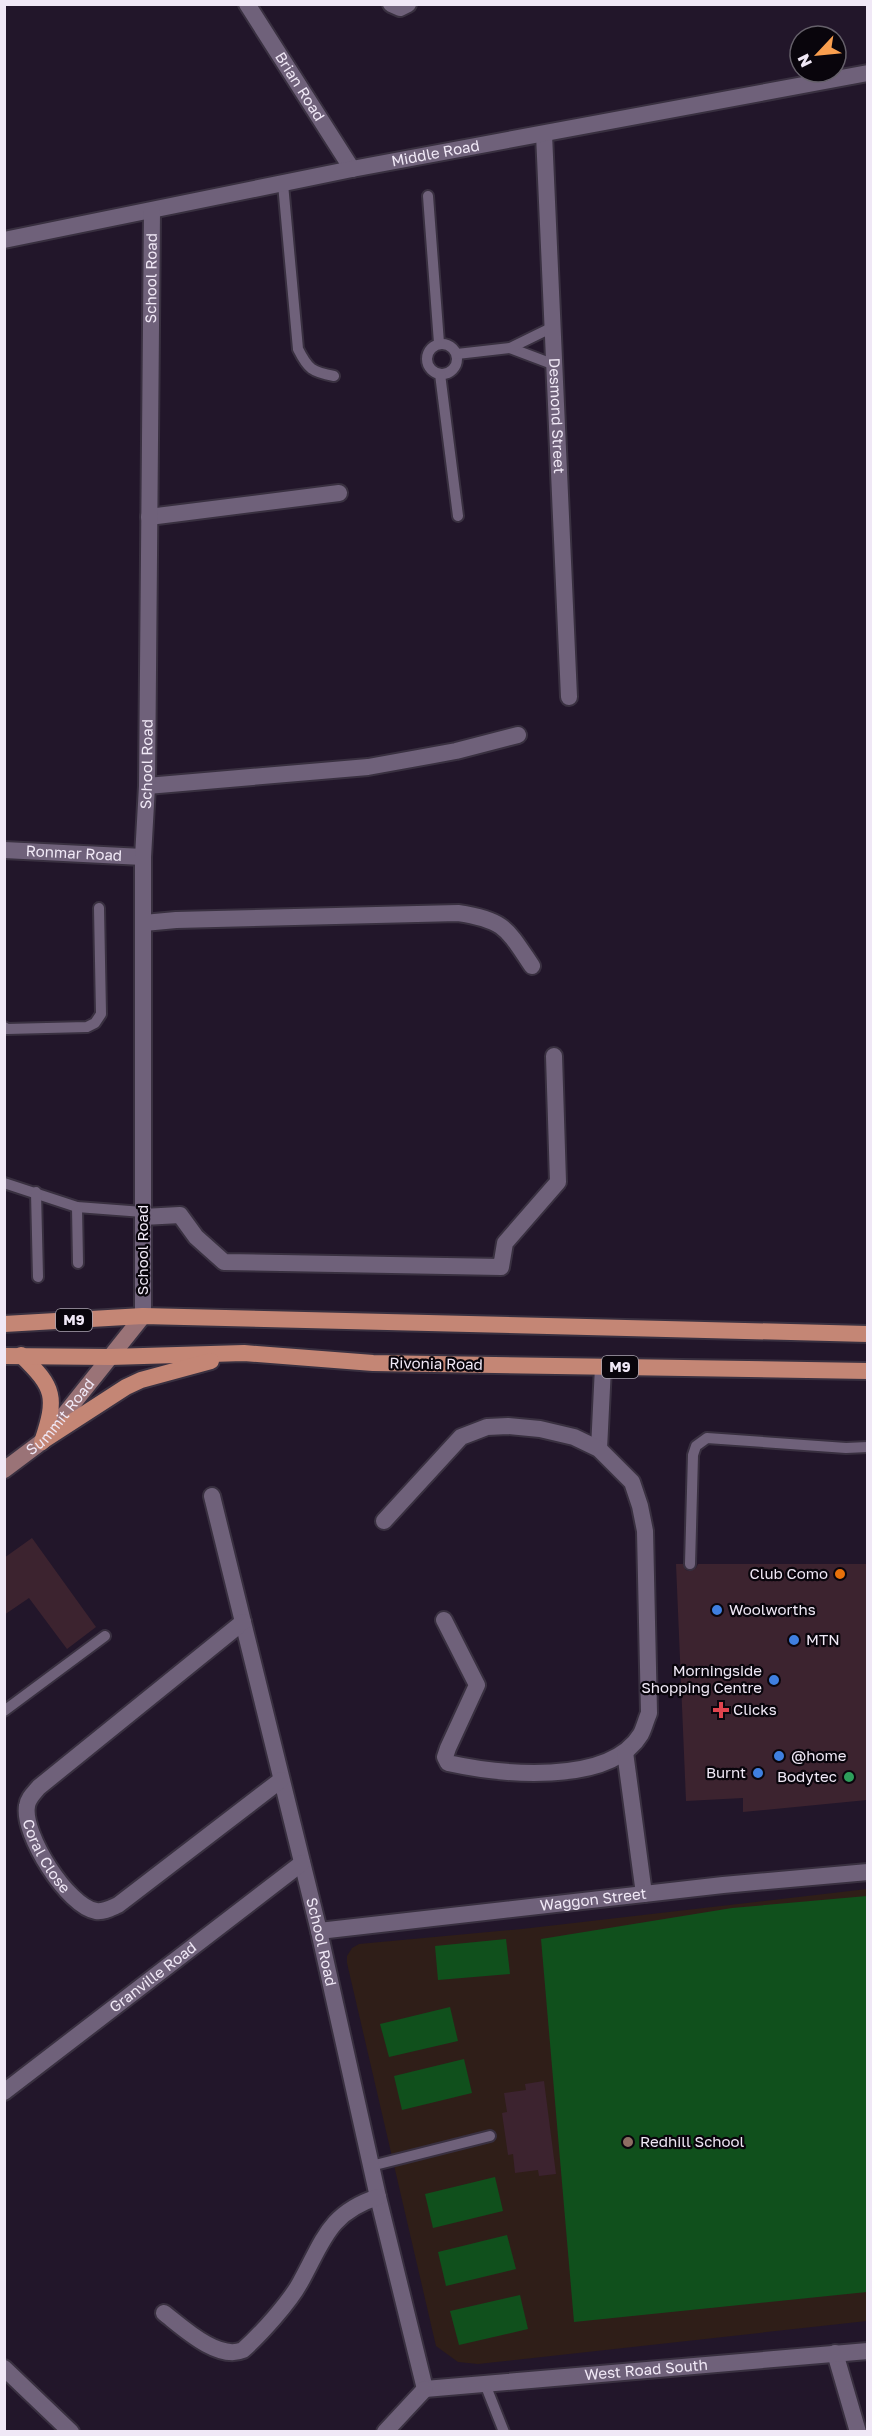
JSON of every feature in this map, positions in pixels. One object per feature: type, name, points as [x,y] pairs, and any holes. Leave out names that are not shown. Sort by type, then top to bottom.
[{"type":"main road","name":"M9","points":[[4,1324],[143,1316],[867,1334]]},
{"type":"main road","name":"Summit Road","points":[[4,1470],[43,1441],[143,1316]]},
{"type":"main road","name":"Rivonia Road","points":[[13,1355],[110,1357],[244,1353],[373,1363],[867,1371]]},
{"type":"main road","points":[[43,1441],[126,1387],[141,1380],[244,1353]]},
{"type":"main road","points":[[13,1355],[47,1382],[52,1401],[51,1415],[43,1441]]},
{"type":"street","name":"Brian Road","points":[[247,4],[352,169]]},
{"type":"street","points":[[391,4],[400,8],[408,4]]},
{"type":"street","name":"Middle Road","points":[[4,240],[152,212],[352,169],[867,73]]},
{"type":"street","name":"Desmond Street","points":[[544,134],[569,697]]},
{"type":"street","name":"School Road","points":[[143,1316],[143,857],[147,786],[152,212]]},
{"type":"street","points":[[149,517],[339,493]]},
{"type":"street","points":[[147,786],[368,767],[445,753],[518,735]]},
{"type":"street","name":"Ronmar Road","points":[[4,850],[143,857]]},
{"type":"street","points":[[144,924],[176,920],[458,913],[482,917],[507,928],[532,966]]},
{"type":"street","points":[[143,1214],[180,1215],[196,1237],[224,1262],[501,1267],[505,1244],[558,1182],[554,1056]]},
{"type":"street","points":[[599,1449],[603,1367]]},
{"type":"street","points":[[384,1521],[461,1437],[487,1427],[508,1426],[574,1437],[599,1449],[632,1482],[645,1531],[649,1713],[640,1735],[625,1752],[606,1761],[554,1773],[484,1770],[448,1763],[445,1756],[477,1685],[444,1620]]},
{"type":"street","name":"School Road","points":[[212,1496],[319,1931],[378,2198],[425,2389]]},
{"type":"street","name":"Coral Close","points":[[243,1622],[39,1787],[31,1795],[27,1805],[27,1822],[33,1840],[66,1890],[86,1908],[106,1911],[118,1905],[281,1780]]},
{"type":"street","points":[[625,1752],[644,1894]]},
{"type":"street","name":"Granville Road","points":[[4,2092],[302,1863]]},
{"type":"street","name":"Waggon Street","points":[[319,1931],[759,1881],[867,1872]]},
{"type":"street","points":[[164,2313],[200,2341],[218,2349],[233,2352],[243,2350],[293,2295],[315,2251],[342,2216],[358,2204],[378,2198]]},
{"type":"street","name":"West Road South","points":[[425,2389],[867,2350]]},
{"type":"street","points":[[835,2353],[858,2432]]},
{"type":"street","points":[[4,2368],[71,2432]]},
{"type":"street","points":[[385,2432],[425,2389]]},
{"type":"lane","points":[[283,184],[298,349],[307,367],[319,373],[334,376]]},
{"type":"lane","points":[[428,196],[439,343]]},
{"type":"lane","points":[[457,354],[510,348],[553,327]]},
{"type":"lane","points":[[439,343],[453,348],[457,354],[454,369],[448,373],[433,372],[428,366],[426,359],[428,352],[432,346],[439,343]]},
{"type":"lane","points":[[510,348],[555,365]]},
{"type":"lane","points":[[440,374],[458,516]]},
{"type":"lane","points":[[4,1028],[87,1027],[95,1023],[101,1014],[99,908]]},
{"type":"lane","points":[[4,1183],[77,1207],[143,1214]]},
{"type":"lane","points":[[36,1192],[38,1277]]},
{"type":"lane","points":[[77,1207],[78,1263]]},
{"type":"lane","points":[[690,1564],[693,1455],[696,1446],[702,1440],[708,1438],[846,1448],[867,1447]]},
{"type":"lane","points":[[4,1711],[105,1636]]},
{"type":"lane","points":[[371,2166],[490,2136]]},
{"type":"lane","points":[[485,2384],[504,2432]]},
{"type":"shaded area","name":"Redhill School","points":[[867,1889],[867,2321],[478,2364],[458,2362],[436,2346],[347,1963],[347,1956],[352,1948],[359,1944],[522,1929]]},
{"type":"green space","points":[[867,1896],[867,2292],[574,2322],[541,1939],[732,1908]]},
{"type":"green space","points":[[506,1939],[510,1974],[438,1980],[435,1946]]},
{"type":"green space","points":[[450,2007],[458,2041],[389,2057],[380,2024]]},
{"type":"green space","points":[[464,2059],[472,2093],[402,2110],[394,2076]]},
{"type":"green space","points":[[495,2177],[503,2211],[433,2228],[425,2194]]},
{"type":"green space","points":[[507,2235],[516,2269],[446,2286],[438,2252]]},
{"type":"green space","points":[[520,2295],[528,2329],[459,2345],[450,2311]]},
{"type":"building","points":[[32,1538],[96,1627],[67,1649],[29,1598],[4,1615],[4,1558]]},
{"type":"building","name":"Morningside Shopping Centre","points":[[676,1564],[683,1564],[686,1570],[690,1571],[698,1564],[867,1564],[867,1800],[743,1812],[743,1798],[686,1801]]},
{"type":"building","points":[[544,2081],[556,2174],[539,2176],[538,2170],[515,2173],[513,2154],[508,2155],[502,2113],[507,2112],[504,2093],[526,2090],[525,2084]]},
{"type":"place","name":"Club Como","points":[[840,1574]]},
{"type":"place","name":"Woolworths","points":[[717,1610]]},
{"type":"place","name":"MTN","points":[[794,1640]]},
{"type":"place","name":"Morningside Shopping Centre","points":[[774,1680]]},
{"type":"place","name":"Clicks","points":[[721,1710]]},
{"type":"place","name":"@home","points":[[779,1756]]},
{"type":"place","name":"Burnt","points":[[758,1773]]},
{"type":"place","name":"Bodytec","points":[[849,1777]]},
{"type":"place","name":"Redhill School","points":[[628,2142]]}]
